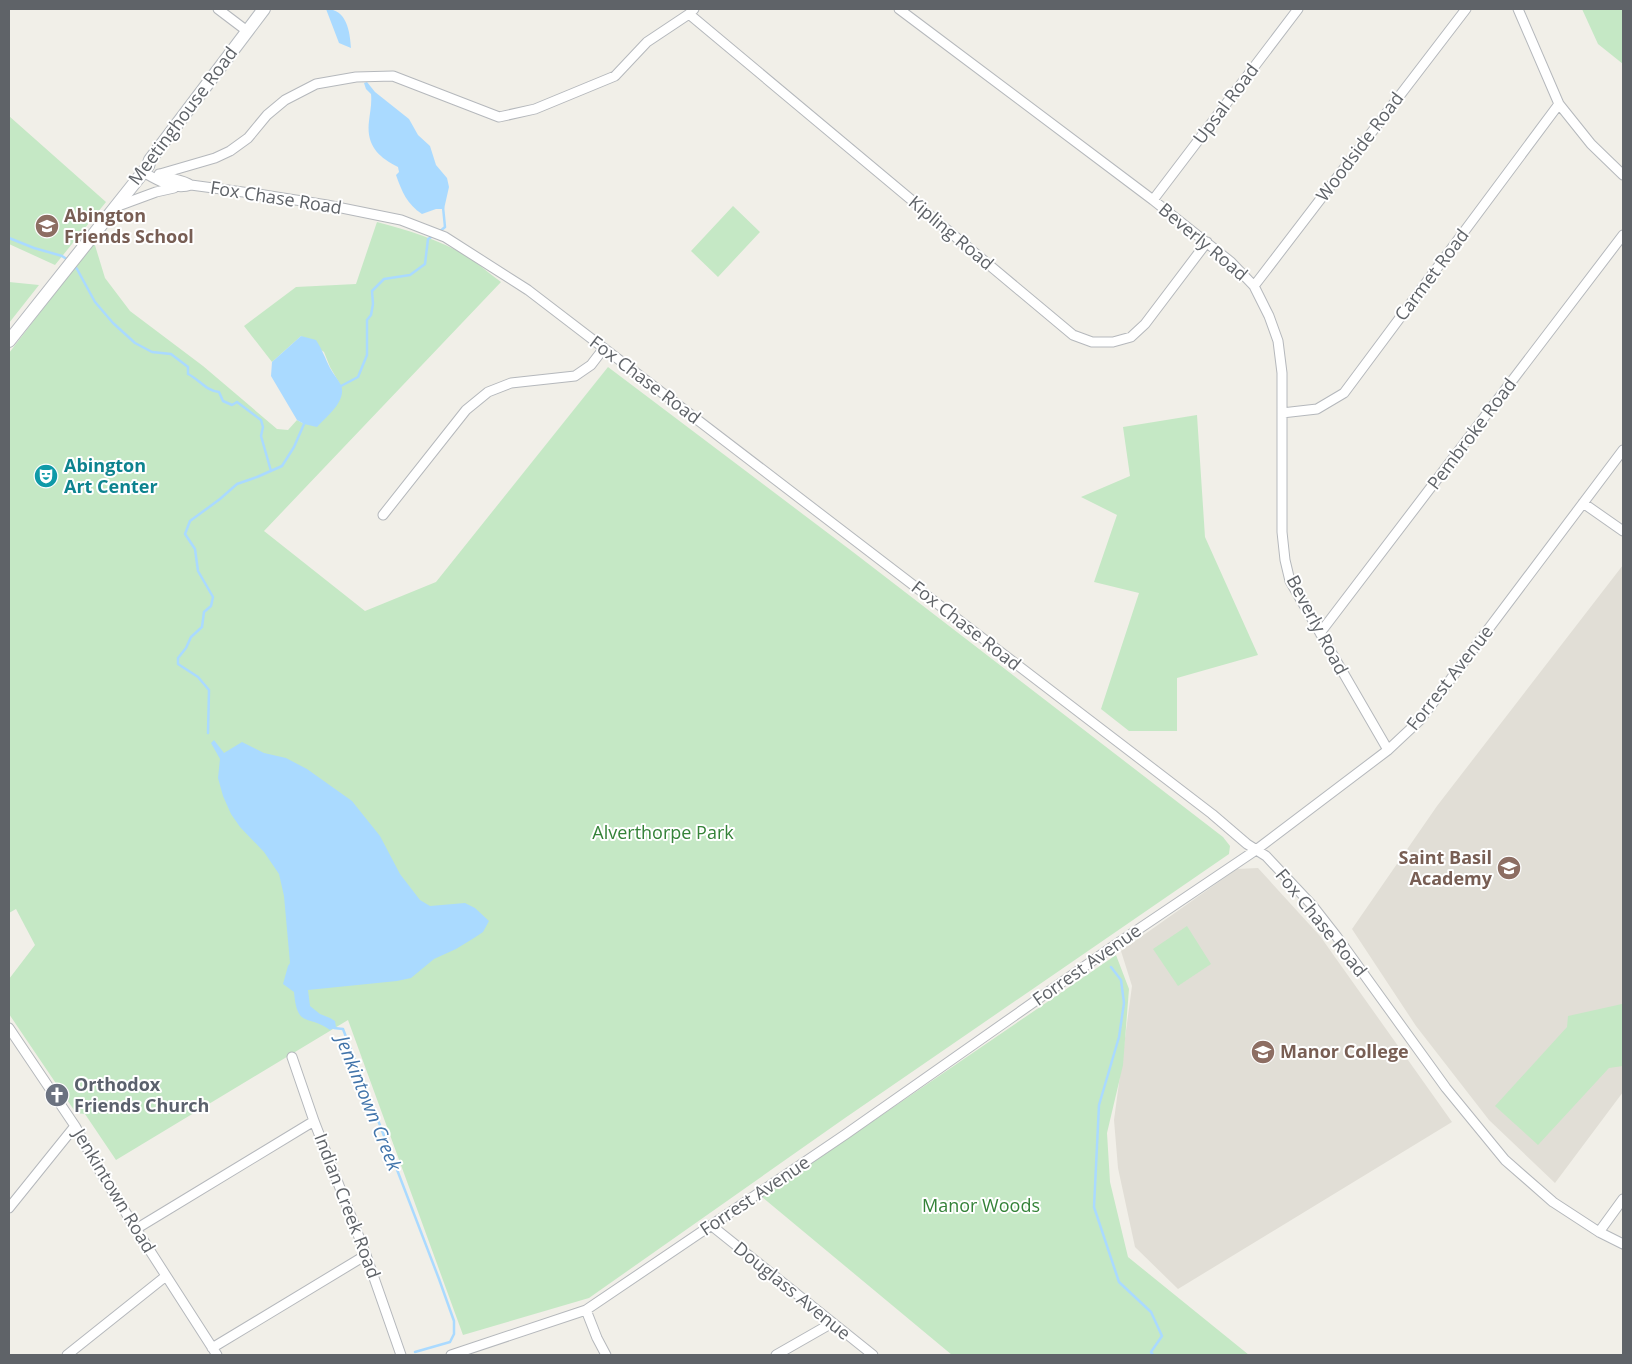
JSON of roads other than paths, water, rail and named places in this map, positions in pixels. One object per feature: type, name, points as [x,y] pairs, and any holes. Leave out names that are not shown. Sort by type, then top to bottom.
[{"type":"street","points":[[218,9],[247,31]]},
{"type":"street","name":"Meetinghouse Road","points":[[9,341],[145,169],[264,9]]},
{"type":"street","name":"Beverly Road","points":[[899,9],[1154,200],[1231,262],[1254,286],[1269,316],[1278,341],[1282,373],[1282,532],[1285,560],[1290,581],[1388,750]]},
{"type":"street","name":"Upsal Road","points":[[1154,200],[1298,9]]},
{"type":"street","name":"Woodside Road","points":[[1254,286],[1466,9]]},
{"type":"street","points":[[1518,9],[1559,104],[1591,144],[1621,171]]},
{"type":"street","points":[[160,174],[215,158],[230,151],[248,138],[266,116],[285,100],[316,84],[356,77],[393,76],[499,117],[535,109],[615,76],[647,42],[692,11]]},
{"type":"street","name":"Kipling Road","points":[[692,11],[1073,336],[1092,342],[1113,342],[1131,336],[1145,324],[1206,242]]},
{"type":"street","name":"Carmet Road","points":[[1282,413],[1317,409],[1344,393],[1559,104]]},
{"type":"street","name":"Fox Chase Road","points":[[145,169],[172,179],[185,181],[191,186]]},
{"type":"street","name":"Fox Chase Road","points":[[145,169],[166,184],[178,187],[185,188],[191,186],[258,194],[400,220],[445,237],[509,277],[1266,856],[1312,905],[1446,1088],[1505,1160],[1553,1202],[1599,1232],[1623,1244]]},
{"type":"street","name":"Fox Chase Road","points":[[113,208],[156,192],[178,187]]},
{"type":"street","name":"Pembroke Road","points":[[1320,633],[1623,235]]},
{"type":"street","points":[[383,515],[466,410],[488,392],[512,383],[575,376],[591,365],[604,348]]},
{"type":"street","name":"Forrest Avenue","points":[[451,1355],[586,1310],[846,1134],[1114,945],[1256,850],[1388,750],[1420,720],[1623,450]]},
{"type":"street","points":[[1583,503],[1623,531]]},
{"type":"street","name":"Jenkintown Road","points":[[9,1028],[75,1126],[98,1168],[215,1351]]},
{"type":"street","name":"Indian Creek Road","points":[[292,1057],[401,1355]]},
{"type":"street","points":[[136,1229],[314,1121]]},
{"type":"street","points":[[9,1208],[75,1126]]},
{"type":"street","points":[[1599,1232],[1623,1199]]},
{"type":"street","name":"Douglass Avenue","points":[[712,1226],[873,1355]]},
{"type":"street","points":[[215,1351],[366,1255]]},
{"type":"street","points":[[66,1355],[166,1276]]},
{"type":"street","points":[[586,1310],[606,1355]]},
{"type":"street","points":[[776,1355],[832,1323]]},
{"type":"water","points":[[326,9],[333,10],[343,17],[350,35],[351,48],[339,43]]},
{"type":"water","points":[[367,82],[375,92],[409,119],[418,135],[430,146],[436,165],[447,178],[449,187],[444,209],[436,209],[422,214],[417,210],[409,202],[400,187],[396,175],[399,172],[398,167],[385,159],[375,149],[369,137],[371,94],[366,89],[364,83]]},
{"type":"water","points":[[301,336],[316,340],[341,385],[342,391],[339,402],[317,427],[297,420],[271,376],[272,362]]},
{"type":"water","points":[[214,740],[224,753],[242,742],[264,753],[286,758],[307,769],[352,801],[380,836],[400,874],[420,900],[430,906],[465,903],[475,908],[489,921],[483,932],[456,949],[434,959],[411,978],[308,990],[310,1006],[320,1014],[335,1021],[336,1027],[330,1030],[305,1019],[298,1011],[294,992],[283,984],[290,963],[284,896],[279,874],[264,852],[240,827],[231,814],[218,778],[220,759],[211,743]]},
{"type":"waterway","points":[[438,233],[445,227],[443,207]]},
{"type":"waterway","points":[[341,386],[358,377],[367,355],[367,320],[371,315],[373,304],[372,291],[384,279],[410,275],[425,264],[428,239],[433,236]]},
{"type":"waterway","name":"Jenkintown Creek","points":[[9,238],[62,256],[68,260]]},
{"type":"waterway","name":"Jenkintown Creek","points":[[74,266],[95,302],[113,323],[135,343],[152,352],[171,354],[188,367],[188,374],[210,390],[219,392],[223,401],[232,405],[237,402],[261,420],[263,427],[261,436],[271,471]]},
{"type":"waterway","name":"Jenkintown Creek","points":[[208,733],[209,690],[198,677],[178,664],[178,658],[186,648],[191,637],[202,627],[204,612],[211,606],[213,597],[198,571],[195,549],[185,534],[190,521],[237,484],[282,466],[294,447],[304,424]]},
{"type":"waterway","points":[[1111,967],[1121,980],[1124,1003],[1119,1037],[1099,1105],[1094,1207],[1119,1282],[1151,1312],[1162,1336],[1151,1352],[1153,1355]]},
{"type":"waterway","name":"Jenkintown Creek","points":[[331,1026],[343,1029],[454,1321],[454,1334],[450,1342],[415,1352]]},
{"type":"place","name":"Abington Friends School","points":[[47,226]]},
{"type":"place","name":"Abington Art Center","points":[[46,476]]},
{"type":"place","name":"Saint Basil Academy","points":[[1509,868]]},
{"type":"place","name":"Manor College","points":[[1263,1052]]},
{"type":"place","name":"Orthodox Friends Church","points":[[57,1095]]},
{"type":"park label","name":"Alverthorpe Park","points":[[663,833]]},
{"type":"park label","name":"Manor Woods","points":[[981,1206]]}]
